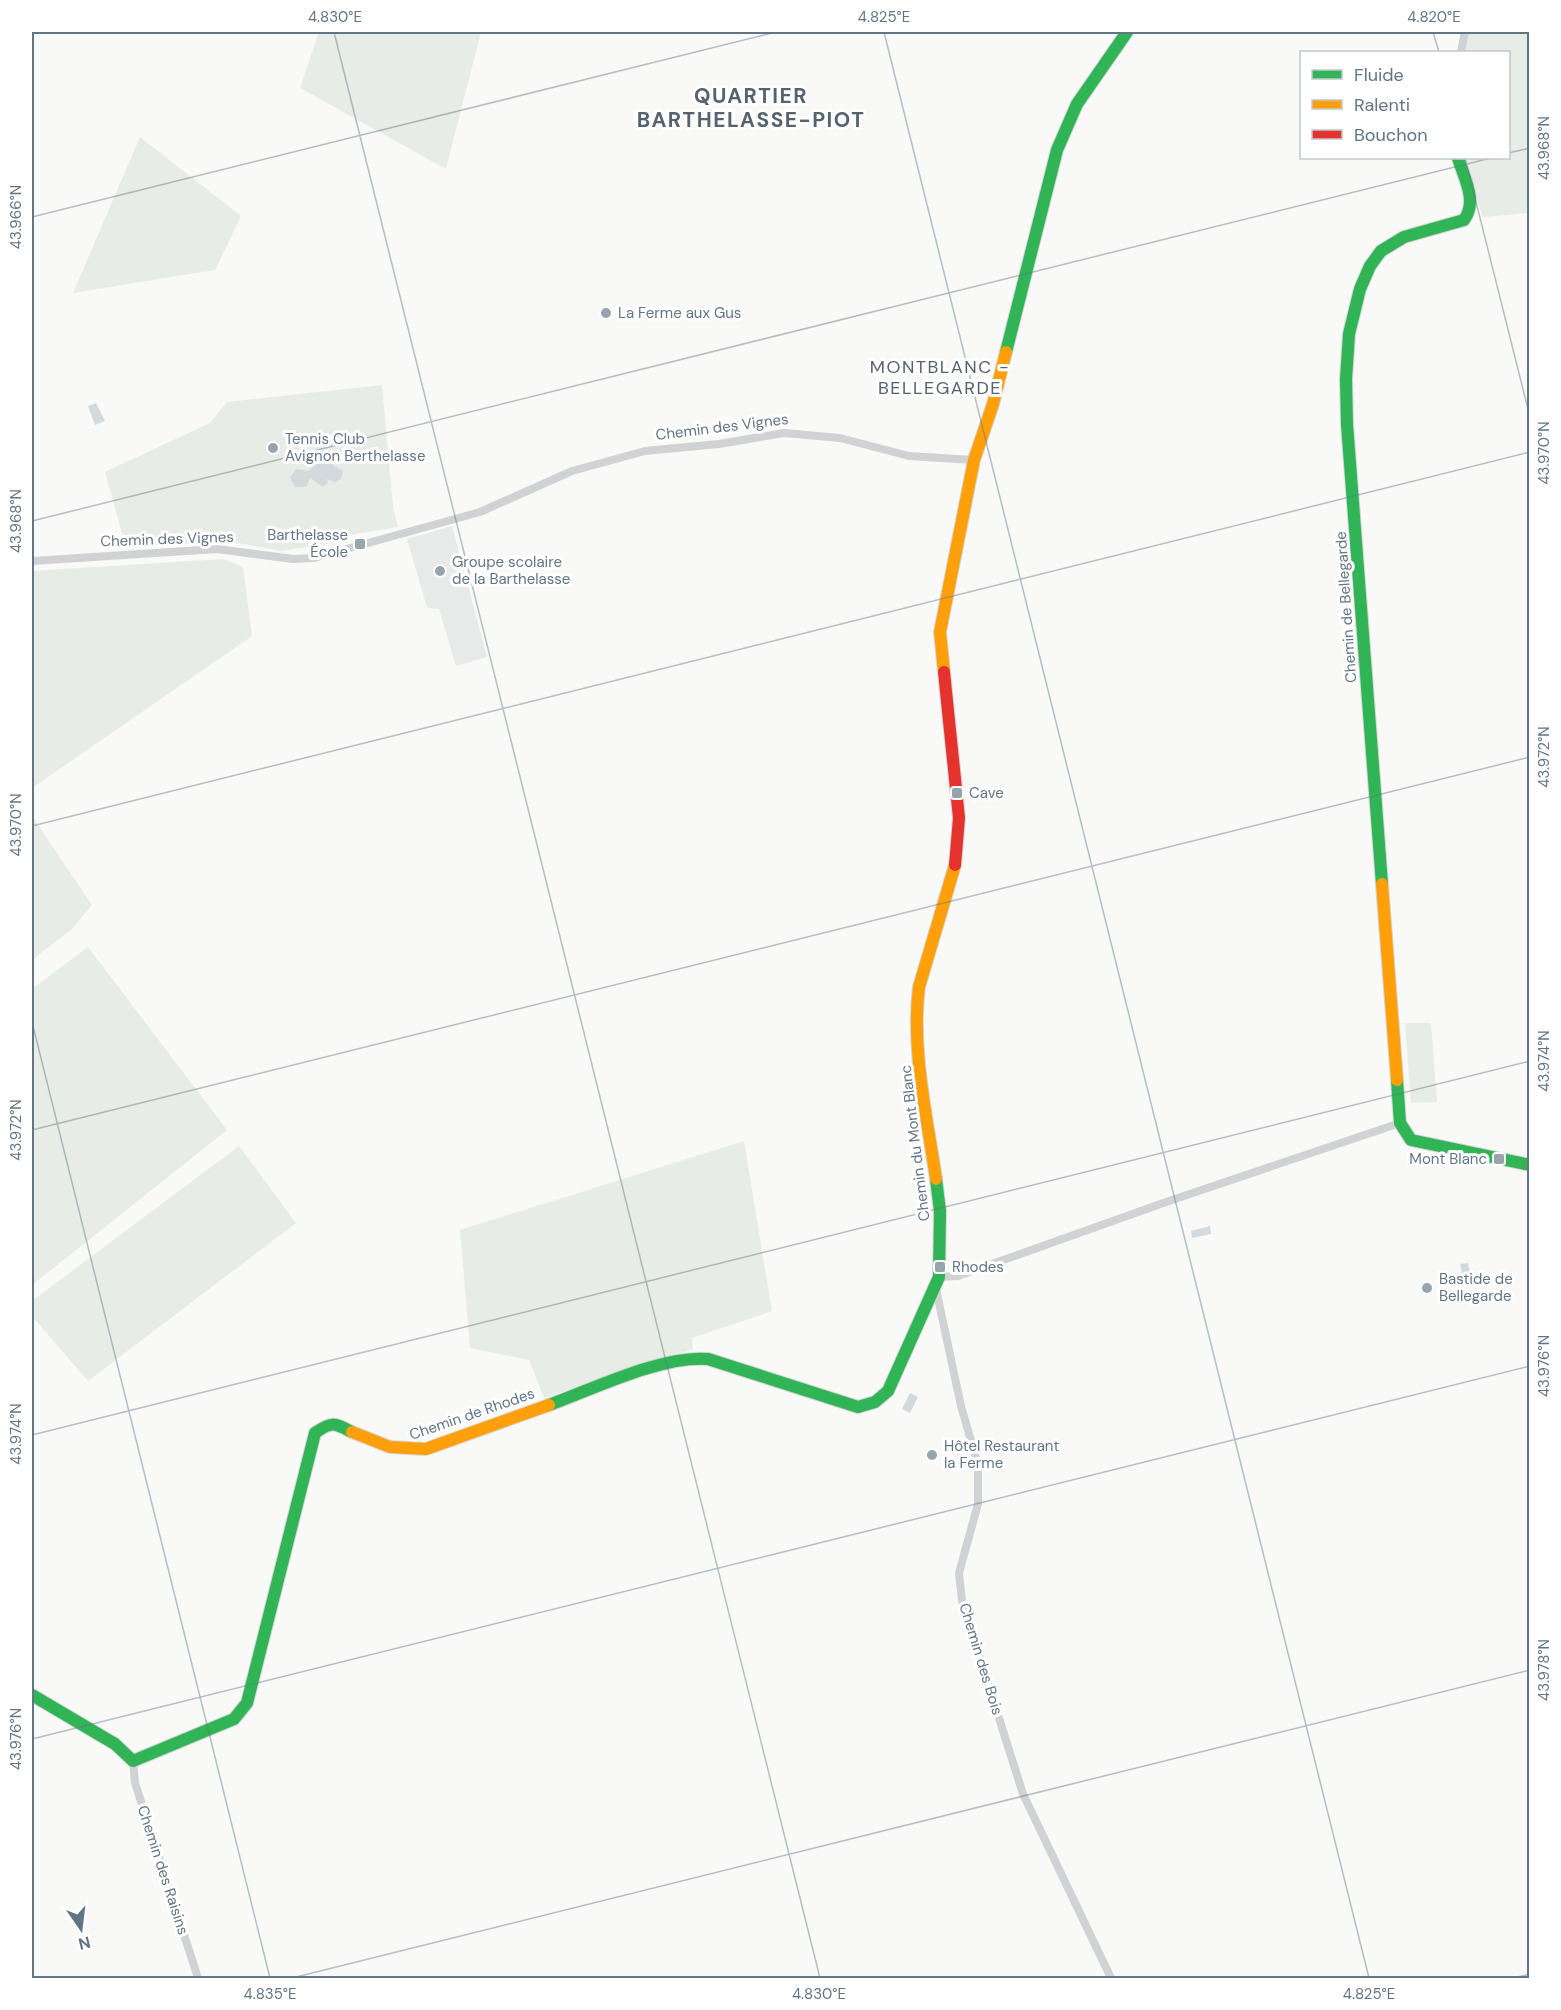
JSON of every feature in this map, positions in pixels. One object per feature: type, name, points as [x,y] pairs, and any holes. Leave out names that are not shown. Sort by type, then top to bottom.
[{"type":"street","points":[[974,460],[993,404],[1057,150],[1077,104],[1127,32]]},
{"type":"street","points":[[1461,51],[1465,32]]},
{"type":"street","name":"Chemin de Bellegarde","points":[[1400,1123],[1350,470],[1345,388],[1346,346],[1349,326],[1364,280],[1384,248],[1410,235],[1464,220],[1469,215],[1472,205],[1458,159]]},
{"type":"street","name":"Chemin des Vignes","points":[[32,561],[217,549],[293,559],[314,558],[480,512],[547,480],[628,455],[719,444],[784,433],[840,438],[909,456],[974,460]]},
{"type":"street","name":"Chemin du Mont Blanc","points":[[938,1283],[940,1211],[916,1014],[919,987],[957,859],[960,841],[940,632],[974,460]]},
{"type":"street","points":[[938,1283],[1169,1201],[1400,1123],[1411,1140],[1530,1165]]},
{"type":"street","name":"Chemin de Rhodes","points":[[133,1761],[234,1719],[247,1703],[315,1433],[321,1428],[335,1424],[400,1451],[426,1449],[663,1364],[695,1358],[708,1359],[858,1407],[869,1407],[880,1401],[888,1391],[938,1283]]},
{"type":"street","name":"Chemin des Bois","points":[[938,1283],[961,1406],[978,1466],[978,1504],[959,1573],[962,1601],[1023,1794],[1111,1978]]},
{"type":"street","points":[[32,1695],[116,1744],[133,1761]]},
{"type":"street","name":"Chemin des Raisins","points":[[133,1761],[135,1783],[198,1978]]},
{"type":"shaded area","points":[[319,32],[481,32],[446,169],[300,88]]},
{"type":"shaded area","points":[[1469,32],[1529,32],[1529,213],[1483,217],[1462,159],[1510,159],[1510,51],[1464,51]]},
{"type":"shaded area","points":[[140,137],[241,216],[215,270],[73,293]]},
{"type":"shaded area","name":"Tennis Club Avignon Berthelasse","points":[[382,385],[393,506],[398,527],[344,536],[347,541],[280,551],[228,541],[126,548],[105,472],[210,423],[227,402]]},
{"type":"shaded area","points":[[96,403],[105,421],[95,425],[88,406]]},
{"type":"shaded area","points":[[325,455],[334,466],[343,471],[341,479],[335,482],[327,479],[328,483],[323,487],[310,478],[306,487],[295,487],[290,478],[296,469],[309,471],[317,459]]},
{"type":"shaded area","name":"Groupe scolaire de la Barthelasse","points":[[452,526],[487,657],[456,666],[439,609],[428,608],[426,604],[407,539]]},
{"type":"shaded area","points":[[223,559],[243,567],[252,636],[32,788],[32,571]]},
{"type":"shaded area","points":[[32,816],[92,905],[72,929],[32,960]]},
{"type":"shaded area","points":[[88,947],[227,1130],[32,1285],[32,989]]},
{"type":"shaded area","points":[[1405,1023],[1431,1023],[1437,1102],[1411,1103]]},
{"type":"shaded area","points":[[744,1141],[772,1311],[692,1338],[693,1349],[544,1398],[529,1360],[470,1348],[460,1230]]},
{"type":"shaded area","points":[[239,1146],[296,1223],[88,1381],[32,1316],[32,1301]]},
{"type":"shaded area","points":[[1210,1226],[1211,1234],[1192,1238],[1191,1231]]},
{"type":"shaded area","points":[[1468,1263],[1472,1280],[1464,1282],[1460,1264]]},
{"type":"shaded area","points":[[910,1393],[918,1397],[910,1413],[902,1409]]},
{"type":"traffic: fast","points":[[1006,352],[1057,150],[1077,104],[1127,32]]},
{"type":"traffic: fast","points":[[1382,884],[1347,424],[1346,379],[1349,334],[1360,289],[1370,266],[1381,251],[1404,237],[1464,220],[1468,213],[1470,197],[1458,159]]},
{"type":"traffic: fast","points":[[1397,1080],[1400,1123],[1411,1140],[1530,1165]]},
{"type":"traffic: fast","points":[[549,1405],[628,1374],[690,1359],[708,1359],[858,1407],[875,1402],[888,1391],[939,1277],[940,1211],[936,1179]]},
{"type":"traffic: fast","points":[[32,1695],[115,1744],[133,1761],[234,1719],[247,1703],[315,1433],[329,1425],[352,1432]]},
{"type":"traffic: slow","points":[[944,672],[940,632],[974,460],[993,404],[1006,352]]},
{"type":"traffic: slow","points":[[936,1179],[918,1059],[917,1011],[919,987],[955,865]]},
{"type":"traffic: slow","points":[[1382,884],[1397,1080]]},
{"type":"traffic: slow","points":[[352,1432],[390,1447],[426,1449],[549,1405]]},
{"type":"traffic: jam","points":[[944,672],[959,818],[955,865]]},
{"type":"place","name":"La Ferme aux Gus","points":[[606,313]]},
{"type":"place","name":"Tennis Club Avignon Berthelasse","points":[[273,448]]},
{"type":"place","name":"Barthelasse École","points":[[360,544]]},
{"type":"place","name":"Groupe scolaire de la Barthelasse","points":[[440,571]]},
{"type":"place","name":"Cave","points":[[957,793]]},
{"type":"place","name":"Mont Blanc","points":[[1499,1159]]},
{"type":"place","name":"Rhodes","points":[[940,1267]]},
{"type":"place","name":"Bastide de Bellegarde","points":[[1427,1288]]},
{"type":"place","name":"Hôtel Restaurant la Ferme","points":[[932,1455]]},
{"type":"district","name":"QUARTIER BARTHELASSE-PIOT","points":[[751,108]]},
{"type":"district","name":"MONTBLANC - BELLEGARDE","points":[[940,377]]}]
